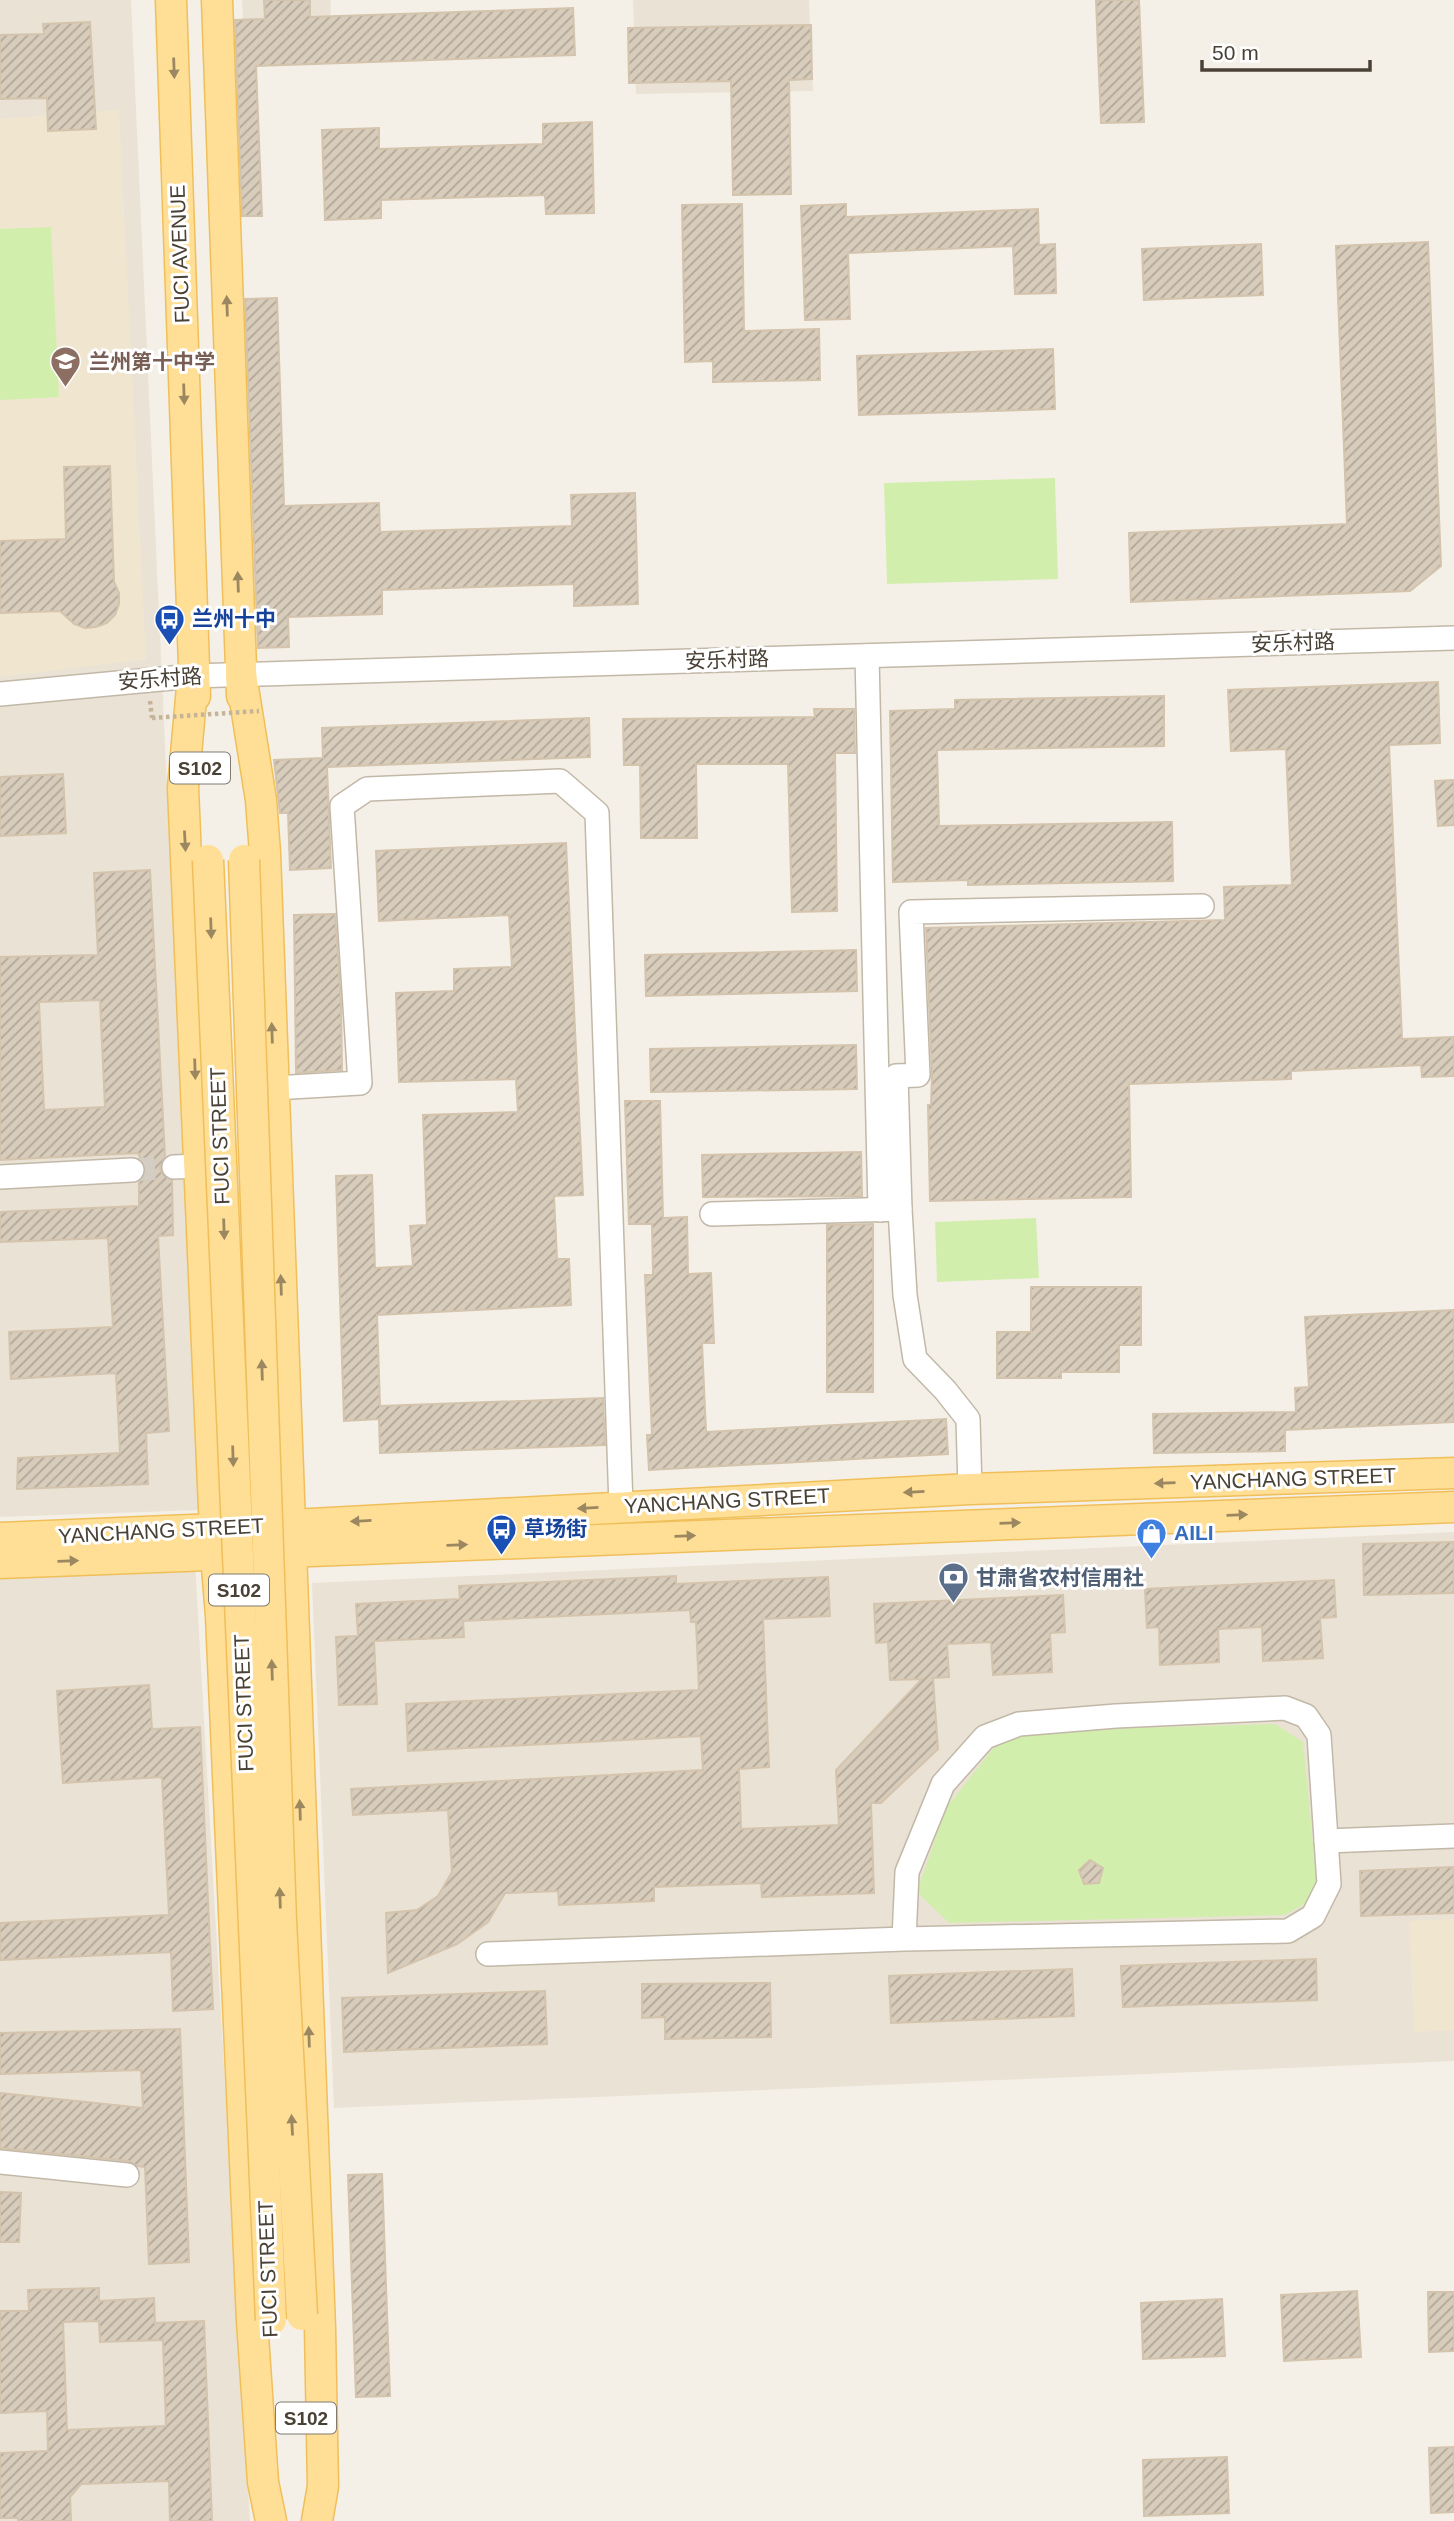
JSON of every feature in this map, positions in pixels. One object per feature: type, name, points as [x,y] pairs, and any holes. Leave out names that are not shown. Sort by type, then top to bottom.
[{"type":"main road","name":"FUCI AVENUE","points":[[171,0],[193,676]]},
{"type":"main road","name":"S102","points":[[217,0],[241,675]]},
{"type":"main road","name":"FUCI STREET","points":[[241,675],[244,860],[281,1921],[302,2315],[309,2521]]},
{"type":"main road","points":[[241,675],[261,800],[265,853],[320,2328],[323,2486],[317,2521]]},
{"type":"main road","name":"FUCI STREET","points":[[193,676],[208,860],[279,2521]]},
{"type":"main road","points":[[193,676],[183,788],[186,1167],[222,1630],[252,2321],[262,2482],[271,2521]]},
{"type":"main road","name":"YANCHANG STREET","points":[[290,1538],[621,1506],[970,1489],[1454,1473]]},
{"type":"main road","name":"YANCHANG STREET","points":[[0,1563],[216,1542],[290,1538],[1454,1507]]},
{"type":"main road","name":"YANCHANG STREET","points":[[0,1538],[216,1542]]},
{"type":"street","name":"安乐村路","points":[[0,694],[193,676],[1454,638]]},
{"type":"street","points":[[867,656],[890,1210],[915,1360],[945,1390],[968,1419],[970,1489]]},
{"type":"street","points":[[274,1088],[360,1083],[342,806],[367,789],[560,780],[597,813],[621,1506]]},
{"type":"street","points":[[890,1210],[895,1076],[918,1075],[911,912],[1202,906]]},
{"type":"street","points":[[0,1177],[132,1170]]},
{"type":"street","points":[[712,1214],[890,1210]]},
{"type":"street","points":[[488,1954],[904,1939],[1288,1931],[1313,1916],[1329,1884],[1319,1735],[1306,1716],[1285,1708],[1116,1716],[1019,1724],[985,1737],[943,1784],[907,1872],[904,1939]]},
{"type":"street","points":[[1326,1841],[1454,1836]]},
{"type":"street","points":[[0,2162],[127,2175]]},
{"type":"path","points":[[152,718],[259,711]]},
{"type":"shaded area","points":[[0,0],[131,0],[200,1510],[0,1517]]},
{"type":"shaded area","points":[[242,0],[331,0],[330,23],[243,26]]},
{"type":"shaded area","points":[[633,0],[809,0],[813,91],[636,94]]},
{"type":"shaded area","name":"兰州第十中学","points":[[119,110],[146,659],[0,677],[0,119]]},
{"type":"shaded area","points":[[1454,1532],[1454,2061],[334,2108],[312,1583]]},
{"type":"shaded area","points":[[195,1563],[250,2521],[0,2521],[0,1570]]},
{"type":"shaded area","points":[[1454,1919],[1454,2030],[1414,2032],[1409,1921]]},
{"type":"green space","points":[[51,227],[59,397],[0,400],[0,229]]},
{"type":"green space","points":[[1055,478],[1058,579],[887,584],[884,483]]},
{"type":"green space","points":[[1036,1218],[1039,1278],[937,1282],[935,1222]]},
{"type":"green space","points":[[1275,1724],[1303,1742],[1317,1886],[1308,1902],[1285,1915],[949,1923],[917,1892],[946,1808],[996,1745],[1035,1731]]},
{"type":"building","points":[[264,0],[310,0],[310,17],[573,8],[575,55],[256,66],[262,216],[242,216],[235,20],[265,19]]},
{"type":"building","points":[[1096,0],[1139,0],[1144,122],[1101,123]]},
{"type":"building","points":[[90,22],[96,129],[48,131],[47,98],[0,99],[0,35],[44,34],[43,24]]},
{"type":"building","points":[[811,25],[812,79],[789,80],[791,194],[733,195],[731,81],[629,83],[628,28]]},
{"type":"building","points":[[592,122],[594,213],[546,214],[545,195],[381,200],[381,218],[325,220],[322,130],[379,128],[379,149],[543,144],[543,124]]},
{"type":"building","points":[[742,204],[744,331],[819,329],[820,380],[713,382],[713,361],[685,362],[682,205]]},
{"type":"building","points":[[846,204],[846,217],[1038,209],[1039,245],[1055,244],[1056,293],[1015,294],[1013,246],[848,253],[850,319],[805,320],[801,206]]},
{"type":"building","points":[[1428,242],[1441,566],[1410,591],[1131,602],[1129,533],[1347,524],[1336,246]]},
{"type":"building","points":[[1261,244],[1263,295],[1144,300],[1142,249]]},
{"type":"building","points":[[277,298],[284,506],[379,503],[380,532],[572,526],[571,495],[635,493],[638,604],[574,606],[574,584],[382,590],[382,614],[288,617],[289,647],[258,648],[245,299]]},
{"type":"building","points":[[1053,349],[1055,409],[859,415],[857,356]]},
{"type":"building","points":[[110,466],[114,582],[119,593],[115,615],[107,623],[85,628],[74,624],[60,611],[0,613],[0,541],[66,539],[64,467]]},
{"type":"building","points":[[1438,682],[1440,743],[1389,745],[1402,1039],[1454,1037],[1454,1076],[1422,1077],[1421,1065],[1291,1071],[1291,1079],[1129,1084],[1131,1197],[930,1201],[928,1105],[931,1105],[932,1074],[926,928],[1225,920],[1224,887],[1292,885],[1286,749],[1231,751],[1228,690]]},
{"type":"building","points":[[1164,696],[1164,746],[937,750],[939,826],[1172,822],[1173,881],[968,885],[968,880],[893,882],[890,711],[955,709],[955,700]]},
{"type":"building","points":[[814,709],[854,709],[855,753],[835,753],[837,911],[792,912],[788,764],[696,764],[697,838],[641,838],[640,765],[624,765],[623,719],[815,717]]},
{"type":"building","points":[[589,718],[590,757],[327,767],[331,868],[290,870],[288,813],[280,813],[274,760],[323,758],[322,728]]},
{"type":"building","points":[[63,774],[66,833],[0,836],[0,777]]},
{"type":"building","points":[[1454,780],[1454,825],[1438,826],[1435,781]]},
{"type":"building","points":[[566,843],[583,1195],[554,1196],[557,1259],[569,1259],[571,1305],[377,1315],[380,1406],[603,1398],[605,1445],[380,1453],[379,1419],[344,1421],[336,1176],[372,1175],[375,1268],[413,1266],[410,1226],[427,1225],[423,1115],[518,1112],[516,1079],[399,1082],[396,993],[454,991],[454,969],[512,967],[509,915],[379,921],[376,851]]},
{"type":"building","points":[[150,870],[165,1157],[160,1168],[163,1175],[172,1180],[173,1235],[158,1236],[169,1431],[146,1433],[148,1484],[17,1489],[18,1458],[120,1453],[116,1373],[11,1379],[9,1332],[113,1327],[108,1238],[0,1242],[0,1212],[139,1206],[139,1182],[146,1170],[138,1153],[0,1160],[0,957],[98,955],[94,873]],"holes":[[[100,1000],[105,1107],[44,1110],[39,1002]]]},
{"type":"building","points":[[335,914],[342,1070],[296,1073],[294,915]]},
{"type":"building","points":[[856,950],[857,991],[646,996],[645,955]]},
{"type":"building","points":[[856,1045],[857,1089],[651,1092],[650,1049]]},
{"type":"building","points":[[625,1101],[660,1101],[663,1218],[687,1217],[688,1274],[711,1273],[714,1343],[702,1343],[706,1432],[946,1419],[948,1454],[649,1470],[647,1435],[652,1435],[645,1275],[653,1275],[652,1224],[629,1224]]},
{"type":"building","points":[[861,1152],[862,1196],[703,1197],[702,1155]]},
{"type":"building","points":[[873,1224],[873,1392],[827,1392],[827,1225]]},
{"type":"building","points":[[1031,1287],[1141,1287],[1141,1345],[1119,1345],[1119,1372],[1061,1372],[1061,1378],[997,1378],[997,1332],[1031,1332]]},
{"type":"building","points":[[1454,1310],[1454,1422],[1285,1430],[1285,1451],[1154,1453],[1153,1414],[1296,1412],[1295,1388],[1309,1387],[1305,1317]]},
{"type":"building","points":[[1454,1542],[1454,1593],[1364,1595],[1363,1544]]},
{"type":"building","points":[[676,1576],[676,1584],[828,1577],[830,1616],[763,1619],[769,1767],[739,1769],[741,1829],[839,1825],[836,1770],[922,1679],[890,1680],[888,1642],[876,1643],[874,1604],[1063,1595],[1065,1632],[1050,1633],[1052,1672],[993,1675],[991,1642],[947,1644],[949,1677],[933,1678],[938,1749],[881,1803],[871,1803],[874,1893],[762,1897],[761,1883],[654,1887],[654,1901],[559,1905],[558,1891],[505,1893],[488,1922],[457,1944],[388,1973],[386,1913],[417,1910],[438,1896],[452,1872],[448,1810],[353,1815],[351,1789],[703,1770],[701,1736],[408,1751],[406,1704],[699,1690],[696,1622],[691,1622],[690,1610],[463,1621],[464,1637],[374,1641],[377,1704],[339,1705],[336,1637],[358,1636],[356,1604],[460,1599],[459,1586]]},
{"type":"building","points":[[1334,1580],[1336,1617],[1320,1618],[1323,1658],[1263,1661],[1262,1627],[1218,1629],[1219,1662],[1160,1665],[1159,1627],[1147,1628],[1145,1589]]},
{"type":"building","points":[[149,1685],[152,1729],[200,1727],[213,2009],[173,2011],[171,1952],[0,1960],[0,1923],[169,1915],[162,1777],[63,1783],[57,1691]]},
{"type":"building","points":[[1090,1860],[1103,1868],[1099,1883],[1084,1884],[1079,1870]]},
{"type":"building","points":[[1454,1867],[1454,1913],[1361,1916],[1360,1871]]},
{"type":"building","points":[[1316,1959],[1317,2000],[1123,2007],[1121,1966]]},
{"type":"building","points":[[1072,1969],[1074,2016],[891,2023],[889,1976]]},
{"type":"building","points":[[770,1983],[771,2037],[665,2039],[665,2017],[642,2018],[642,1984]]},
{"type":"building","points":[[545,1991],[547,2044],[344,2052],[342,1998]]},
{"type":"building","points":[[180,2029],[189,2262],[149,2264],[145,2167],[128,2161],[0,2148],[0,2093],[143,2108],[141,2070],[0,2074],[0,2033]]},
{"type":"building","points":[[382,2174],[390,2396],[356,2397],[348,2175]]},
{"type":"building","points":[[0,2192],[21,2193],[19,2242],[0,2242]]},
{"type":"building","points":[[99,2288],[99,2301],[154,2298],[155,2323],[204,2321],[212,2521],[170,2521],[169,2481],[81,2484],[70,2497],[71,2521],[18,2521],[18,2518],[0,2518],[0,2453],[48,2451],[47,2411],[0,2413],[0,2311],[29,2311],[28,2290]],"holes":[[[99,2321],[100,2342],[163,2340],[166,2426],[67,2430],[63,2322]]]},
{"type":"building","points":[[1357,2291],[1361,2357],[1284,2361],[1281,2295]]},
{"type":"building","points":[[1428,2292],[1454,2292],[1454,2351],[1429,2352]]},
{"type":"building","points":[[1222,2299],[1225,2356],[1143,2359],[1141,2303]]},
{"type":"building","points":[[1454,2447],[1454,2512],[1431,2513],[1429,2448]]},
{"type":"building","points":[[1227,2457],[1229,2513],[1144,2516],[1143,2460]]},
{"type":"tunnel","points":[[132,1170],[174,1167]]},
{"type":"place","name":"兰州第十中学","points":[[66,389]]},
{"type":"place","name":"兰州十中","points":[[169,646]]},
{"type":"place","name":"草场街","points":[[501,1556]]},
{"type":"place","name":"AILI","points":[[1151,1560]]},
{"type":"place","name":"甘肃省农村信用社","points":[[953,1605]]}]
